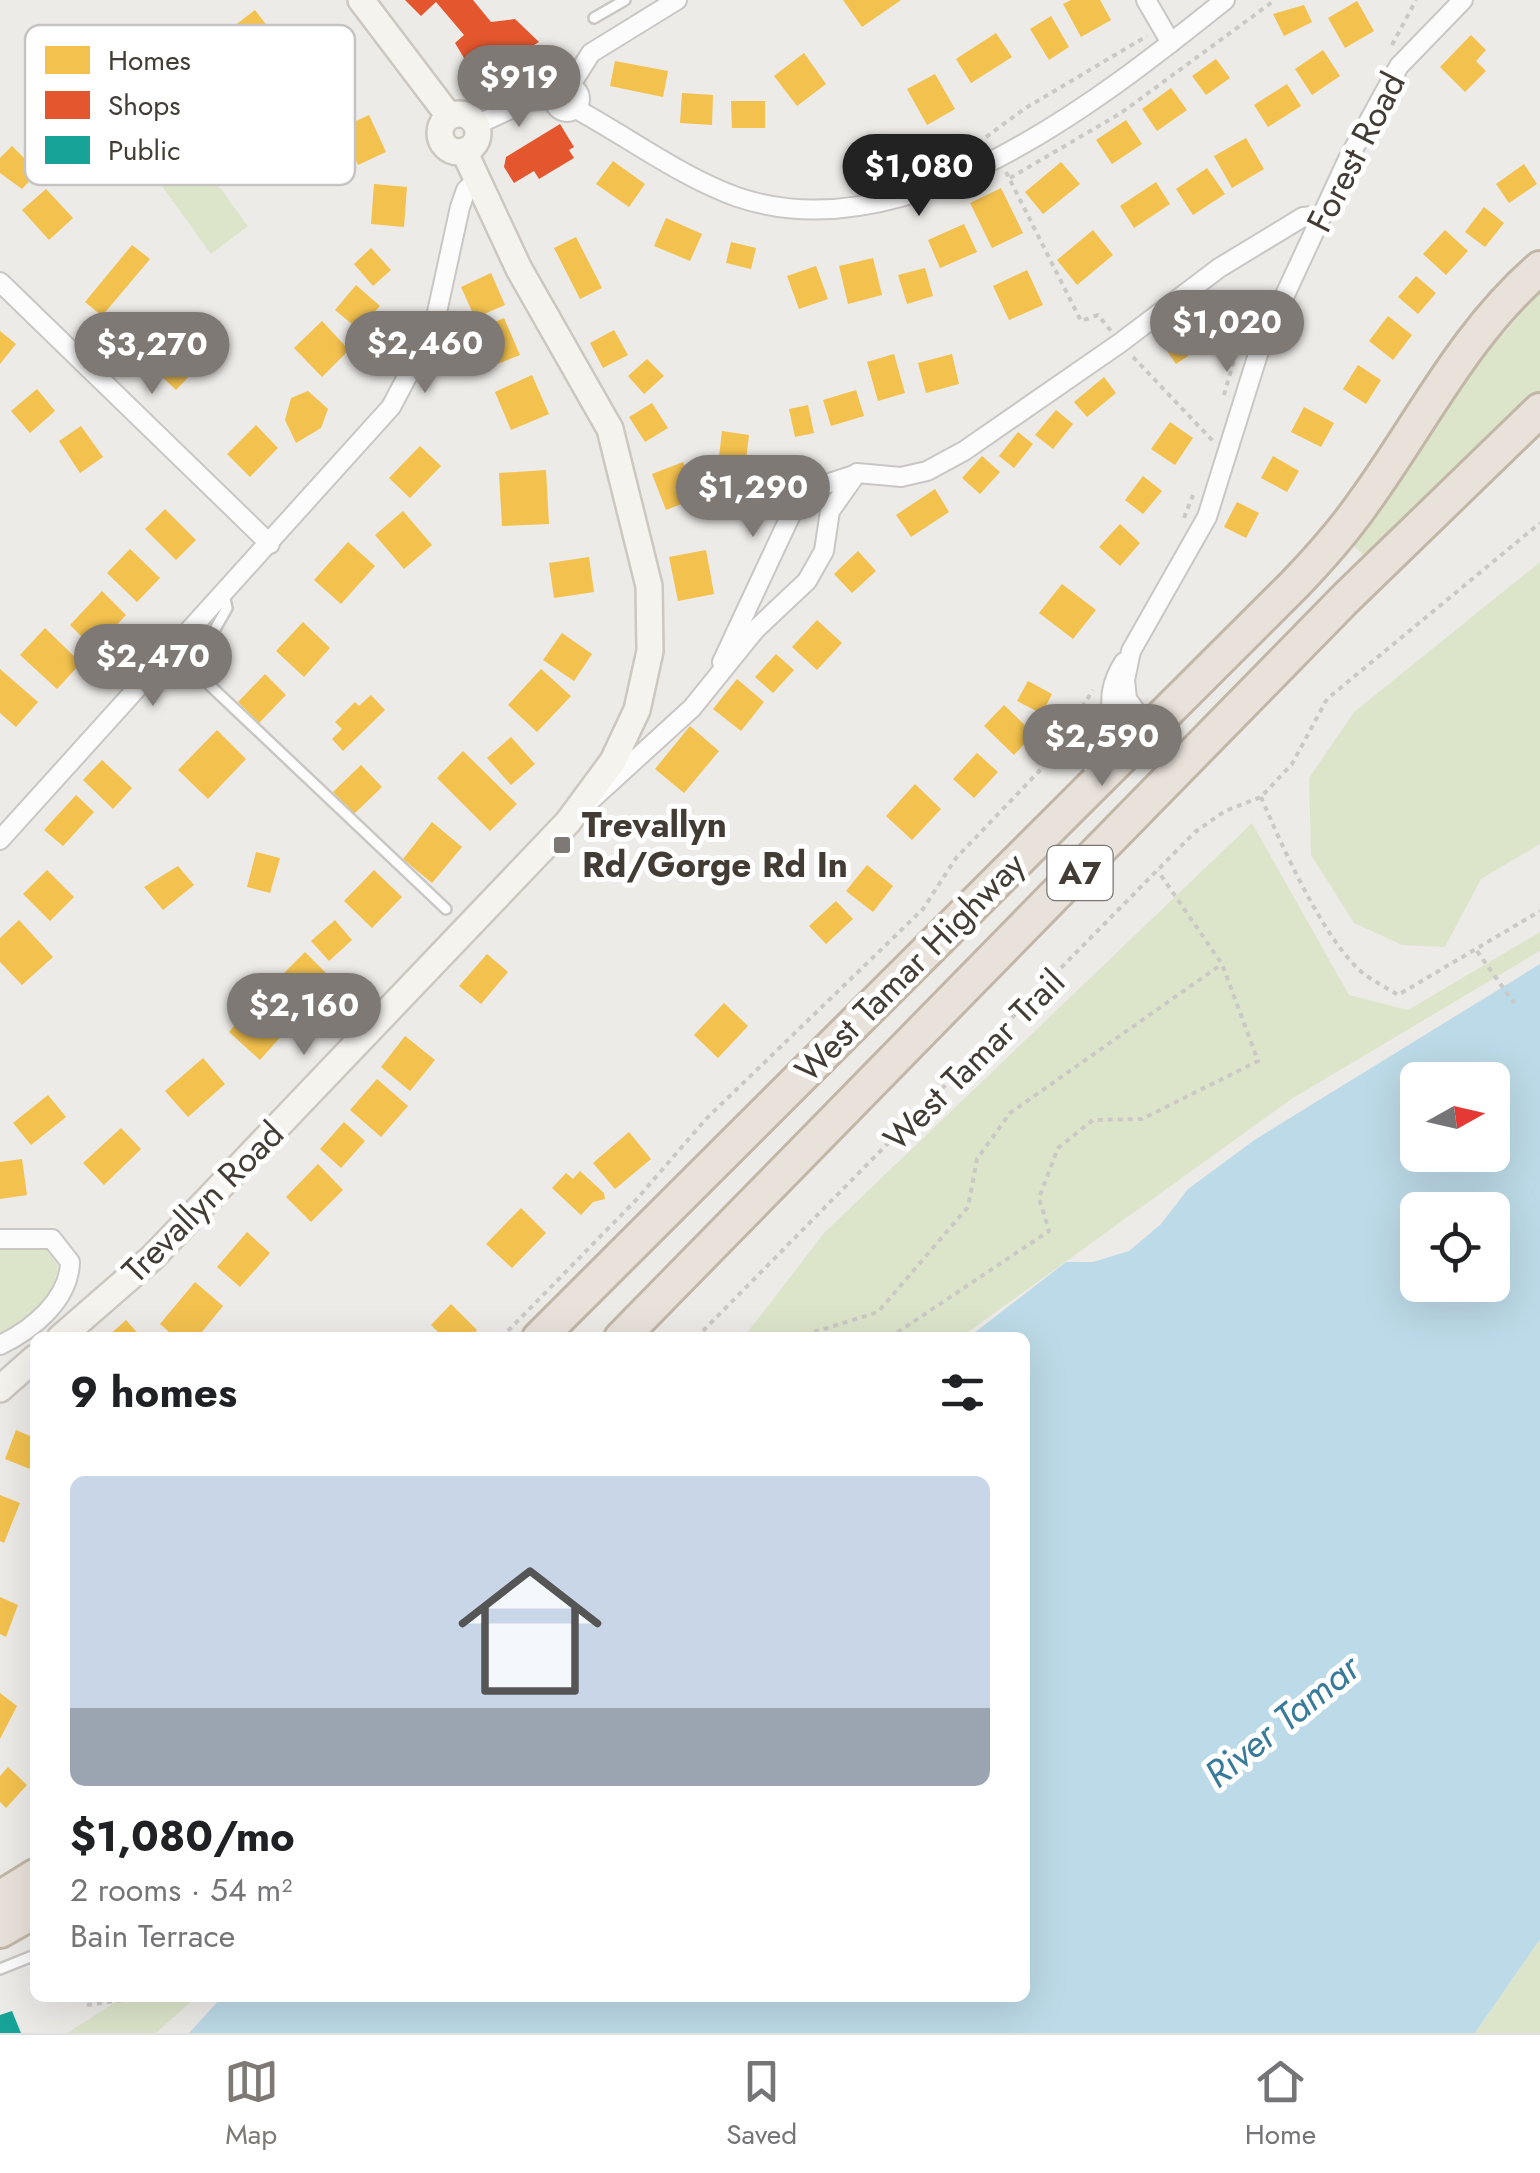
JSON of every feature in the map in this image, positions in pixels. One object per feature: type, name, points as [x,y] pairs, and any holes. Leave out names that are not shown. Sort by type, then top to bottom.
[{"type":"highway","name":"West Tamar Highway","points":[[544,1332],[1148,733],[1334,542],[1470,342],[1512,292],[1540,268]]},
{"type":"highway","name":"West Tamar Highway","points":[[627,1332],[1346,598],[1540,410]]},
{"type":"highway","points":[[0,1898],[30,1879]]},
{"type":"highway","points":[[0,1931],[30,1914]]},
{"type":"street","points":[[360,0],[449,116]]},
{"type":"street","points":[[554,100],[559,89],[570,86],[591,53],[677,0]]},
{"type":"street","points":[[1146,0],[1171,43]]},
{"type":"street","points":[[554,100],[562,112],[576,109],[736,196],[802,211],[866,208],[911,196],[997,155],[1090,103],[1225,0]]},
{"type":"street","name":"Forest Road","points":[[991,888],[1006,854],[1105,751],[1112,737],[1108,703],[1112,681],[1207,518],[1259,351],[1322,214],[1398,66],[1463,0]]},
{"type":"street","points":[[570,86],[580,98],[576,109]]},
{"type":"street","points":[[476,126],[517,104],[554,100]]},
{"type":"street","points":[[449,116],[468,116],[476,126],[476,141],[464,151],[452,151],[443,143],[440,132],[449,116]]},
{"type":"street","points":[[464,151],[519,269],[610,429],[648,586],[650,652],[637,710],[613,761],[579,810]]},
{"type":"street","points":[[0,840],[390,408],[418,364],[444,291],[460,207],[477,180]]},
{"type":"street","name":"Trevallyn Road","points":[[717,675],[731,636],[795,506],[811,490],[857,473],[901,477],[927,471],[1120,343],[1219,268],[1303,217],[1322,214]]},
{"type":"street","points":[[0,282],[270,544]]},
{"type":"street","name":"Trevallyn Road","points":[[67,1332],[152,1257],[579,810],[617,781],[692,708],[717,675],[807,580],[824,551],[830,511],[857,473]]},
{"type":"street","name":"Forest Road","points":[[1132,651],[1125,680],[1127,698],[1178,771]]},
{"type":"street","points":[[0,1240],[52,1240],[70,1262],[70,1276],[34,1328],[0,1345]]},
{"type":"street","points":[[0,1388],[30,1362]]},
{"type":"lane","points":[[594,18],[625,0]]},
{"type":"lane","points":[[224,595],[227,608],[198,658],[200,676],[446,909]]},
{"type":"lane","points":[[0,1969],[30,1957]]},
{"type":"path","points":[[1009,179],[1121,113],[1275,0]]},
{"type":"path","points":[[960,157],[1024,110],[1151,33]]},
{"type":"path","points":[[997,155],[1081,322],[1098,315],[1215,442],[1216,432]]},
{"type":"path","points":[[1221,406],[1239,342],[1256,309]]},
{"type":"path","points":[[1181,525],[1194,492]]},
{"type":"path","name":"West Tamar Trail","points":[[702,1332],[1195,832],[1225,811],[1261,797],[1292,764],[1327,699],[1540,523]]},
{"type":"path","points":[[507,1332],[636,1200],[706,1119],[923,909],[956,858],[1046,764],[1100,680]]},
{"type":"path","points":[[1261,797],[1321,914],[1362,973],[1398,995],[1540,911]]},
{"type":"path","points":[[899,1332],[1049,1230],[1039,1198],[1058,1148],[1092,1120],[1142,1119],[1258,1062],[1222,964],[1158,870]]},
{"type":"path","points":[[1477,951],[1514,1002]]},
{"type":"path","points":[[814,1332],[878,1312],[968,1207],[977,1159],[1010,1113],[1222,964]]},
{"type":"path","points":[[87,2006],[112,2002]]},
{"type":"green space","points":[[161,185],[218,185],[248,226],[211,254]]},
{"type":"green space","points":[[1540,292],[1540,391],[1364,556],[1354,546],[1471,371]]},
{"type":"green space","points":[[1540,562],[1540,844],[1481,879],[1445,947],[1402,945],[1354,923],[1311,855],[1309,778],[1354,712]]},
{"type":"green space","points":[[1252,823],[1349,995],[1408,1010],[1540,932],[1540,951],[1293,1098],[968,1332],[748,1332],[824,1233]]},
{"type":"green space","points":[[45,1248],[58,1266],[51,1289],[30,1317],[0,1336],[0,1250]]},
{"type":"green space","points":[[1540,1939],[1540,2033],[1475,2033],[1476,2032]]},
{"type":"green space","points":[[116,2002],[191,2002],[156,2033],[67,2033]]},
{"type":"water","name":"River Tamar","points":[[1540,964],[1540,1939],[1475,2033],[189,2033],[217,2002],[1030,2002],[1030,1332],[975,1332],[1066,1262],[1093,1262],[1129,1251],[1161,1224],[1188,1189],[1256,1139]]},
{"type":"building: Homes","points":[[843,0],[901,0],[862,27]]},
{"type":"building: Homes","points":[[1071,0],[1100,0],[1111,20],[1081,37],[1063,4]]},
{"type":"building: Homes","points":[[1357,1],[1374,31],[1345,48],[1328,18]]},
{"type":"building: Homes","points":[[1304,5],[1312,22],[1284,36],[1273,14]]},
{"type":"building: Homes","points":[[255,10],[266,25],[235,25]]},
{"type":"building: Homes","points":[[1051,16],[1069,47],[1049,60],[1030,29]]},
{"type":"building: Homes","points":[[996,33],[1012,57],[971,83],[956,59]]},
{"type":"building: Homes","points":[[1471,35],[1486,50],[1476,61],[1486,71],[1465,92],[1440,67]]},
{"type":"building: Homes","points":[[1323,50],[1340,76],[1312,95],[1295,69]]},
{"type":"building: Homes","points":[[804,53],[826,84],[797,106],[774,76]]},
{"type":"building: Homes","points":[[1216,59],[1230,78],[1206,95],[1192,76]]},
{"type":"building: Homes","points":[[615,61],[668,71],[663,97],[610,86]]},
{"type":"building: Homes","points":[[935,74],[955,109],[927,125],[907,89]]},
{"type":"building: Homes","points":[[1287,84],[1301,106],[1268,127],[1254,105]]},
{"type":"building: Homes","points":[[1171,88],[1187,110],[1157,131],[1142,109]]},
{"type":"building: Homes","points":[[682,93],[713,95],[712,125],[680,123]]},
{"type":"building: Homes","points":[[731,101],[765,101],[765,128],[732,128]]},
{"type":"building: Homes","points":[[369,115],[386,152],[358,165],[355,158],[355,122]]},
{"type":"building: Homes","points":[[1126,120],[1142,144],[1112,164],[1096,140]]},
{"type":"building: Homes","points":[[1246,138],[1264,169],[1232,188],[1214,156]]},
{"type":"building: Homes","points":[[12,146],[25,159],[26,185],[22,189],[0,173],[0,158]]},
{"type":"building: Homes","points":[[613,161],[645,184],[629,207],[596,184]]},
{"type":"building: Homes","points":[[1061,162],[1080,184],[1043,214],[1025,192]]},
{"type":"building: Homes","points":[[1524,164],[1537,184],[1509,203],[1496,184]]},
{"type":"building: Homes","points":[[1207,168],[1225,194],[1193,215],[1176,189]]},
{"type":"building: Homes","points":[[1156,182],[1170,204],[1134,228],[1120,206]]},
{"type":"building: Homes","points":[[374,184],[407,187],[404,227],[371,224]]},
{"type":"building: Homes","points":[[1001,188],[1023,233],[992,248],[970,203]]},
{"type":"building: Homes","points":[[46,189],[73,218],[49,240],[22,210]]},
{"type":"building: Homes","points":[[1484,207],[1504,223],[1485,247],[1465,232]]},
{"type":"building: Homes","points":[[666,218],[702,234],[690,261],[654,246]]},
{"type":"building: Homes","points":[[964,224],[977,252],[940,268],[928,240]]},
{"type":"building: Homes","points":[[1093,230],[1113,255],[1077,285],[1057,260]]},
{"type":"building: Homes","points":[[1445,230],[1468,251],[1446,275],[1423,254]]},
{"type":"building: Homes","points":[[576,237],[602,288],[580,299],[554,248]]},
{"type":"building: Homes","points":[[731,242],[756,248],[751,269],[726,263]]},
{"type":"building: Homes","points":[[132,245],[150,259],[102,316],[85,302]]},
{"type":"building: Homes","points":[[371,248],[391,270],[373,286],[354,264]]},
{"type":"building: Homes","points":[[873,258],[882,295],[848,304],[839,266]]},
{"type":"building: Homes","points":[[816,266],[828,299],[799,309],[787,276]]},
{"type":"building: Homes","points":[[925,268],[933,296],[907,304],[898,275]]},
{"type":"building: Homes","points":[[1027,270],[1043,305],[1009,320],[993,286]]},
{"type":"building: Homes","points":[[491,273],[505,305],[475,318],[461,287]]},
{"type":"building: Homes","points":[[1416,276],[1436,293],[1418,314],[1398,297]]},
{"type":"building: Homes","points":[[356,285],[380,306],[359,330],[335,310]]},
{"type":"building: Homes","points":[[1200,309],[1218,336],[1176,364],[1158,338]]},
{"type":"building: Homes","points":[[1388,316],[1412,335],[1393,360],[1369,341]]},
{"type":"building: Homes","points":[[504,318],[520,355],[487,368],[472,332]]},
{"type":"building: Homes","points":[[322,321],[349,350],[322,377],[294,348]]},
{"type":"building: Homes","points":[[195,327],[217,347],[176,390],[155,370]]},
{"type":"building: Homes","points":[[614,330],[628,355],[603,368],[590,343]]},
{"type":"building: Homes","points":[[0,331],[16,344],[0,364]]},
{"type":"building: Homes","points":[[894,354],[905,393],[878,401],[867,362]]},
{"type":"building: Homes","points":[[952,354],[959,384],[926,393],[918,363]]},
{"type":"building: Homes","points":[[647,359],[664,376],[644,394],[628,376]]},
{"type":"building: Homes","points":[[1358,365],[1381,380],[1366,404],[1343,389]]},
{"type":"building: Homes","points":[[532,375],[549,414],[511,430],[495,392]]},
{"type":"building: Homes","points":[[1104,377],[1116,393],[1087,417],[1074,402]]},
{"type":"building: Homes","points":[[37,389],[55,411],[30,433],[11,411]]},
{"type":"building: Homes","points":[[856,390],[864,416],[831,426],[823,400]]},
{"type":"building: Homes","points":[[308,391],[328,409],[321,428],[296,443],[285,420],[291,398]]},
{"type":"building: Homes","points":[[652,403],[668,428],[645,442],[629,417]]},
{"type":"building: Homes","points":[[808,405],[814,433],[795,437],[789,409]]},
{"type":"building: Homes","points":[[1304,407],[1334,423],[1321,447],[1291,432]]},
{"type":"building: Homes","points":[[1056,410],[1073,424],[1053,449],[1035,435]]},
{"type":"building: Homes","points":[[1170,422],[1193,438],[1175,465],[1151,449]]},
{"type":"building: Homes","points":[[256,425],[278,448],[250,477],[227,454]]},
{"type":"building: Homes","points":[[81,426],[103,457],[80,473],[59,441]]},
{"type":"building: Homes","points":[[722,431],[749,435],[745,469],[718,465]]},
{"type":"building: Homes","points":[[1018,432],[1033,444],[1014,468],[999,456]]},
{"type":"building: Homes","points":[[420,446],[441,466],[410,498],[389,478]]},
{"type":"building: Homes","points":[[982,456],[1000,472],[980,494],[962,478]]},
{"type":"building: Homes","points":[[1273,456],[1299,471],[1287,492],[1261,478]]},
{"type":"building: Homes","points":[[683,462],[697,498],[666,510],[652,474]]},
{"type":"building: Homes","points":[[546,470],[549,524],[502,526],[499,473]]},
{"type":"building: Homes","points":[[1143,476],[1162,491],[1143,514],[1125,500]]},
{"type":"building: Homes","points":[[748,485],[770,495],[756,527],[734,517]]},
{"type":"building: Homes","points":[[935,489],[949,512],[911,537],[896,515]]},
{"type":"building: Homes","points":[[1237,502],[1259,513],[1246,538],[1224,527]]},
{"type":"building: Homes","points":[[165,509],[196,540],[176,560],[145,529]]},
{"type":"building: Homes","points":[[403,511],[432,545],[404,569],[375,535]]},
{"type":"building: Homes","points":[[1120,524],[1140,543],[1120,566],[1099,547]]},
{"type":"building: Homes","points":[[348,542],[375,566],[341,604],[314,580]]},
{"type":"building: Homes","points":[[130,549],[160,578],[137,602],[107,573]]},
{"type":"building: Homes","points":[[706,550],[714,594],[678,601],[669,557]]},
{"type":"building: Homes","points":[[858,551],[876,571],[852,593],[834,574]]},
{"type":"building: Homes","points":[[589,557],[594,592],[554,598],[549,563]]},
{"type":"building: Homes","points":[[1062,584],[1096,610],[1073,639],[1039,613]]},
{"type":"building: Homes","points":[[102,591],[126,615],[94,649],[70,625]]},
{"type":"building: Homes","points":[[817,620],[842,643],[817,670],[792,647]]},
{"type":"building: Homes","points":[[303,622],[330,648],[304,677],[276,651]]},
{"type":"building: Homes","points":[[45,628],[81,663],[57,689],[20,655]]},
{"type":"building: Homes","points":[[562,633],[592,654],[574,681],[543,660]]},
{"type":"building: Homes","points":[[776,654],[794,670],[773,693],[755,677]]},
{"type":"building: Homes","points":[[0,669],[38,702],[16,727],[0,713]]},
{"type":"building: Homes","points":[[541,669],[571,696],[537,732],[508,705]]},
{"type":"building: Homes","points":[[265,674],[286,695],[259,723],[238,702]]},
{"type":"building: Homes","points":[[737,679],[764,702],[741,731],[713,709]]},
{"type":"building: Homes","points":[[1028,681],[1052,694],[1042,714],[1017,701]]},
{"type":"building: Homes","points":[[371,695],[385,710],[343,751],[332,739],[342,729],[335,722],[355,702],[359,706]]},
{"type":"building: Homes","points":[[1004,705],[1034,734],[1014,755],[984,726]]},
{"type":"building: Homes","points":[[690,726],[719,751],[684,793],[655,769]]},
{"type":"building: Homes","points":[[217,730],[246,759],[208,799],[178,770]]},
{"type":"building: Homes","points":[[511,737],[535,764],[511,785],[487,758]]},
{"type":"building: Homes","points":[[463,751],[517,804],[490,831],[437,778]]},
{"type":"building: Homes","points":[[977,753],[998,772],[974,798],[953,779]]},
{"type":"building: Homes","points":[[102,760],[132,788],[113,809],[83,780]]},
{"type":"building: Homes","points":[[361,765],[382,787],[354,814],[333,792]]},
{"type":"building: Homes","points":[[915,784],[941,809],[912,840],[886,816]]},
{"type":"building: Homes","points":[[76,795],[94,812],[63,846],[44,830]]},
{"type":"building: Homes","points":[[432,822],[462,847],[432,883],[403,859]]},
{"type":"building: Homes","points":[[256,852],[280,858],[270,893],[247,887]]},
{"type":"building: Homes","points":[[867,865],[893,886],[873,912],[846,891]]},
{"type":"building: Homes","points":[[178,866],[194,885],[163,910],[144,887]]},
{"type":"building: Homes","points":[[47,870],[74,897],[50,921],[23,894]]},
{"type":"building: Homes","points":[[374,870],[402,897],[372,928],[344,901]]},
{"type":"building: Homes","points":[[836,901],[853,919],[826,944],[809,926]]},
{"type":"building: Homes","points":[[19,920],[53,957],[22,985],[0,962],[0,938]]},
{"type":"building: Homes","points":[[335,920],[352,940],[329,961],[311,941]]},
{"type":"building: Homes","points":[[305,952],[328,975],[304,999],[281,976]]},
{"type":"building: Homes","points":[[487,954],[508,972],[481,1004],[459,986]]},
{"type":"building: Homes","points":[[724,1003],[748,1026],[718,1058],[694,1035]]},
{"type":"building: Homes","points":[[251,1006],[283,1034],[260,1060],[229,1032]]},
{"type":"building: Homes","points":[[405,1036],[435,1060],[410,1091],[381,1067]]},
{"type":"building: Homes","points":[[203,1058],[225,1084],[188,1117],[165,1091]]},
{"type":"building: Homes","points":[[377,1079],[408,1106],[381,1137],[350,1110]]},
{"type":"building: Homes","points":[[48,1095],[66,1117],[31,1145],[13,1123]]},
{"type":"building: Homes","points":[[344,1122],[365,1141],[341,1168],[320,1149]]},
{"type":"building: Homes","points":[[121,1128],[141,1149],[104,1185],[83,1163]]},
{"type":"building: Homes","points":[[629,1132],[651,1159],[615,1189],[593,1163]]},
{"type":"building: Homes","points":[[22,1159],[27,1195],[0,1199],[0,1162]]},
{"type":"building: Homes","points":[[318,1164],[343,1190],[311,1222],[286,1197]]},
{"type":"building: Homes","points":[[580,1171],[604,1193],[605,1199],[593,1202],[581,1215],[552,1188],[566,1173],[573,1179]]},
{"type":"building: Homes","points":[[521,1208],[546,1233],[512,1268],[486,1244]]},
{"type":"building: Homes","points":[[247,1232],[270,1253],[240,1287],[217,1267]]},
{"type":"building: Homes","points":[[195,1282],[223,1306],[202,1332],[169,1332],[160,1324]]},
{"type":"building: Homes","points":[[451,1304],[477,1330],[438,1332],[431,1325]]},
{"type":"building: Homes","points":[[126,1320],[137,1332],[113,1332]]},
{"type":"building: Homes","points":[[16,1430],[30,1436],[30,1469],[5,1459]]},
{"type":"building: Homes","points":[[0,1495],[20,1503],[4,1543],[0,1541]]},
{"type":"building: Homes","points":[[0,1597],[18,1605],[6,1637],[0,1634]]},
{"type":"building: Homes","points":[[0,1693],[17,1706],[0,1739]]},
{"type":"building: Homes","points":[[8,1767],[27,1785],[6,1808],[0,1802],[0,1776]]},
{"type":"building: Shops","points":[[405,0],[473,0],[491,22],[515,19],[539,42],[477,80],[455,43],[464,35],[436,2],[421,16]]},
{"type":"building: Shops","points":[[560,124],[574,147],[569,150],[574,158],[539,179],[534,171],[514,183],[504,167],[506,157]]},
{"type":"building: Public","points":[[12,2011],[21,2033],[0,2033],[0,2015]]},
{"type":"place","name":"Trevallyn Rd/Gorge Rd In","points":[[562,845]]}]
